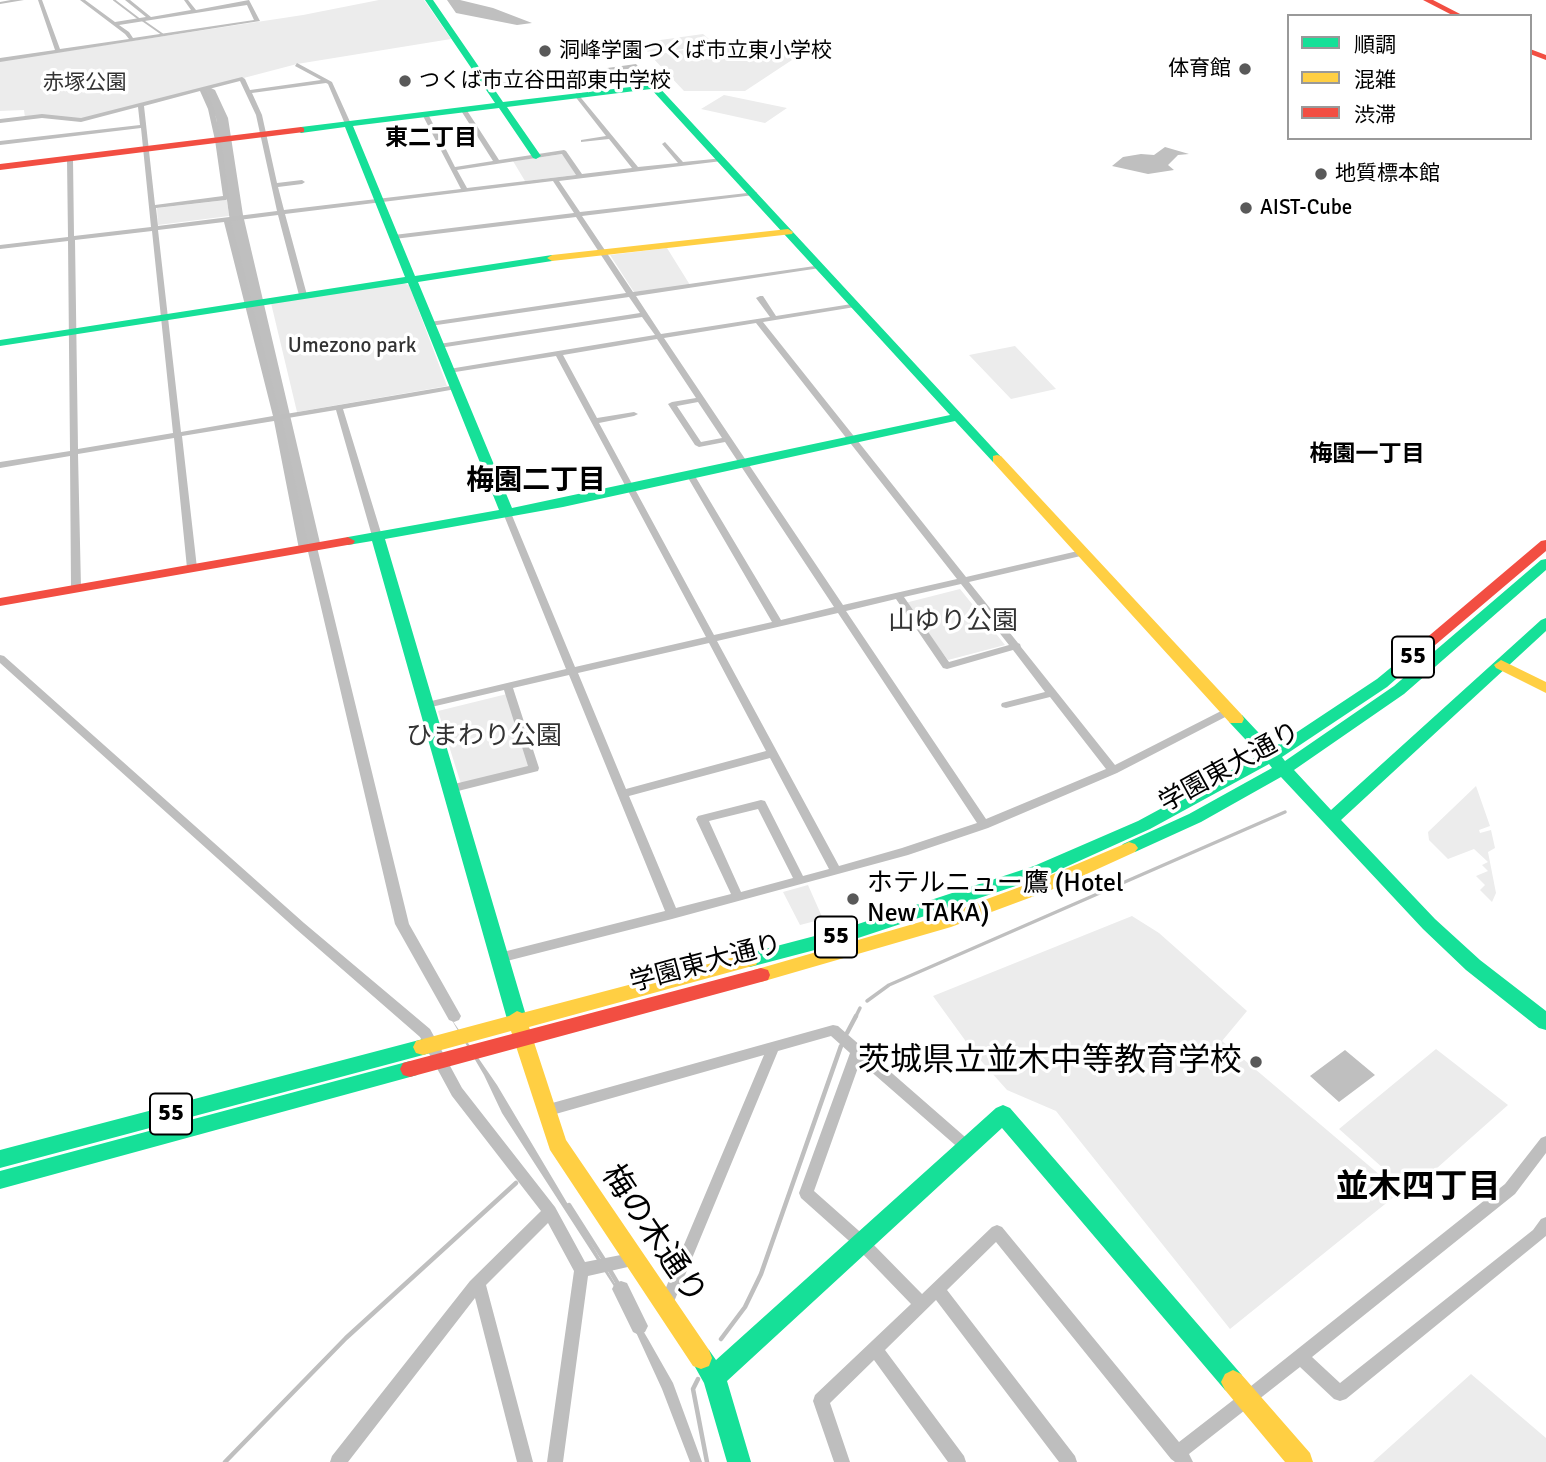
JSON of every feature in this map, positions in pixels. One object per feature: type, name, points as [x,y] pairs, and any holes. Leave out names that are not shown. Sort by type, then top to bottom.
[{"type":"street","points":[[0,2],[22,0]]},
{"type":"street","points":[[40,0],[58,51]]},
{"type":"street","points":[[82,0],[127,33],[132,40]]},
{"type":"street","points":[[127,0],[150,18]]},
{"type":"street","points":[[186,0],[194,11]]},
{"type":"street","points":[[218,0],[222,7]]},
{"type":"street","points":[[429,0],[536,156]]},
{"type":"street","points":[[1427,0],[1456,14]]},
{"type":"street","points":[[0,60],[257,21],[247,2],[113,24]]},
{"type":"street","points":[[297,65],[327,81],[348,124],[672,914]]},
{"type":"street","points":[[488,85],[636,66],[1283,770],[1429,924],[1473,965],[1546,1021]]},
{"type":"street","points":[[0,121],[42,116],[81,120],[242,79],[259,114],[303,295]]},
{"type":"street","points":[[248,92],[327,81]]},
{"type":"street","points":[[0,167],[653,86]]},
{"type":"street","points":[[152,207],[226,198],[224,139],[202,89]]},
{"type":"street","points":[[577,95],[637,170]]},
{"type":"street","points":[[141,104],[192,568]]},
{"type":"street","points":[[463,109],[497,162]]},
{"type":"street","points":[[425,114],[465,191]]},
{"type":"street","points":[[0,144],[144,126]]},
{"type":"street","points":[[583,141],[610,136]]},
{"type":"street","points":[[664,144],[682,164]]},
{"type":"street","points":[[453,169],[564,152],[582,177]]},
{"type":"street","points":[[70,159],[76,588]]},
{"type":"street","points":[[0,247],[595,175],[619,175],[637,170],[722,159]]},
{"type":"street","points":[[595,175],[602,186]]},
{"type":"street","points":[[555,180],[984,825]]},
{"type":"street","points":[[275,185],[302,182]]},
{"type":"street","points":[[485,188],[491,200]]},
{"type":"street","points":[[394,237],[754,194]]},
{"type":"street","points":[[503,213],[508,223]]},
{"type":"street","points":[[227,220],[254,303],[309,548]]},
{"type":"street","points":[[0,343],[411,279],[788,232]]},
{"type":"street","points":[[430,324],[820,266]]},
{"type":"street","points":[[760,298],[775,318]]},
{"type":"street","points":[[449,371],[855,305]]},
{"type":"street","points":[[439,346],[645,314]]},
{"type":"street","points":[[758,321],[1113,770]]},
{"type":"street","points":[[558,353],[836,871]]},
{"type":"street","points":[[0,465],[456,387]]},
{"type":"street","points":[[701,399],[672,404],[699,445],[728,439]]},
{"type":"street","points":[[339,407],[377,536]]},
{"type":"street","points":[[595,421],[634,414]]},
{"type":"street","points":[[0,601],[508,513],[632,489],[958,417]]},
{"type":"street","points":[[691,476],[778,623]]},
{"type":"street","name":"梅の木通り","points":[[377,536],[499,958],[557,1144],[714,1377],[739,1462]]},
{"type":"street","name":"学園東大通り","points":[[0,1159],[849,934],[1040,871],[1144,825],[1271,757],[1382,683],[1546,544]]},
{"type":"street","points":[[426,705],[1082,552]]},
{"type":"street","name":"学園東大通り","points":[[0,1180],[845,952],[998,904],[1125,852],[1283,770],[1399,690],[1546,563]]},
{"type":"street","points":[[898,595],[947,666],[1017,646]]},
{"type":"street","points":[[1331,820],[1546,623]]},
{"type":"street","points":[[0,658],[300,926],[425,1032],[457,1092],[550,1212],[581,1270],[555,1462]]},
{"type":"street","points":[[1501,665],[1546,688]]},
{"type":"street","points":[[450,789],[534,768],[508,687]]},
{"type":"street","points":[[1006,705],[1053,693]]},
{"type":"street","points":[[499,958],[800,881],[984,825],[1113,770],[1229,711]]},
{"type":"street","points":[[623,794],[774,753]]},
{"type":"street","points":[[738,897],[702,819],[761,804],[800,881]]},
{"type":"street","points":[[545,1111],[833,1030],[967,1147]]},
{"type":"street","points":[[666,1304],[774,1046]]},
{"type":"street","points":[[857,1053],[806,1193],[862,1243],[921,1304]]},
{"type":"street","points":[[714,1377],[1003,1114],[1301,1462]]},
{"type":"street","points":[[842,1462],[821,1401],[997,1232],[1181,1457],[1247,1400],[1510,1189],[1546,1142]]},
{"type":"street","points":[[338,1462],[478,1283],[550,1212]]},
{"type":"street","points":[[1301,1357],[1340,1393],[1538,1235],[1546,1224]]},
{"type":"street","points":[[581,1270],[636,1259]]},
{"type":"street","points":[[478,1283],[526,1462]]},
{"type":"street","points":[[937,1289],[1069,1462]]},
{"type":"street","points":[[876,1349],[958,1462]]},
{"type":"green space","name":"赤塚公園","points":[[379,0],[424,0],[451,39],[297,64],[91,118],[25,118],[24,110],[0,111],[0,61],[303,15]]},
{"type":"green space","points":[[703,34],[715,44],[650,54],[639,43]]},
{"type":"green space","points":[[719,45],[786,54],[792,60],[745,91],[684,91],[650,55]]},
{"type":"green space","points":[[724,95],[787,108],[765,123],[701,109]]},
{"type":"green space","points":[[563,154],[576,175],[525,181],[513,161]]},
{"type":"green space","points":[[227,200],[229,216],[158,225],[157,208]]},
{"type":"green space","points":[[667,248],[690,285],[634,292],[610,255]]},
{"type":"green space","name":"Umezono park","points":[[400,282],[409,285],[447,386],[297,412],[271,303]]},
{"type":"green space","points":[[1015,346],[1056,389],[1011,399],[969,355]]},
{"type":"green space","name":"山ゆり公園","points":[[960,589],[1005,645],[948,660],[905,603]]},
{"type":"green space","name":"ひまわり公園","points":[[507,694],[534,765],[461,784],[438,711]]},
{"type":"green space","points":[[1476,786],[1490,826],[1479,830],[1480,833],[1491,830],[1495,848],[1488,852],[1496,893],[1492,902],[1480,890],[1485,885],[1476,876],[1488,871],[1482,865],[1488,862],[1474,849],[1448,859],[1429,840],[1428,832]]},
{"type":"green space","points":[[808,885],[823,919],[800,925],[783,892]]},
{"type":"green space","points":[[1132,916],[1159,933],[1247,1011],[1222,1041],[1400,1192],[1230,1329],[1056,1111],[1007,1090],[975,1054],[933,996]]},
{"type":"green space","points":[[1436,1049],[1508,1105],[1410,1192],[1339,1129]]},
{"type":"green space","points":[[1471,1374],[1546,1438],[1546,1462],[1373,1462]]},
{"type":"shaded area","points":[[447,0],[460,0],[493,8],[532,23],[517,25],[456,13]]},
{"type":"shaded area","points":[[1165,147],[1189,154],[1178,155],[1168,165],[1174,170],[1148,174],[1112,166],[1123,157],[1154,155]]},
{"type":"shaded area","points":[[450,1017],[497,1085],[673,1383],[702,1462],[690,1462],[662,1389],[617,1291],[502,1113],[484,1075]]},
{"type":"shaded area","points":[[1345,1050],[1375,1075],[1339,1102],[1310,1076]]},
{"type":"waterway","points":[[114,0],[139,19]]},
{"type":"waterway","points":[[142,20],[162,34]]},
{"type":"waterway","points":[[209,90],[222,118],[236,215],[311,543]]},
{"type":"waterway","points":[[311,543],[402,924],[454,1016]]},
{"type":"waterway","points":[[867,1001],[889,985],[1285,812]]},
{"type":"waterway","points":[[856,1016],[860,1008]]},
{"type":"waterway","points":[[847,1033],[856,1016]]},
{"type":"waterway","points":[[721,1339],[745,1307],[761,1274],[841,1046]]},
{"type":"waterway","points":[[225,1462],[346,1338],[516,1183]]},
{"type":"waterway","points":[[569,1205],[604,1260]]},
{"type":"waterway","points":[[608,1267],[621,1289]]},
{"type":"waterway","points":[[621,1289],[639,1326]]},
{"type":"waterway","points":[[698,1379],[693,1389],[707,1462]]},
{"type":"traffic: fast","points":[[429,0],[536,156]]},
{"type":"traffic: fast","points":[[301,130],[653,86],[997,459]]},
{"type":"traffic: fast","points":[[348,124],[507,513]]},
{"type":"traffic: fast","points":[[0,343],[552,258]]},
{"type":"traffic: fast","points":[[348,541],[563,503],[958,417]]},
{"type":"traffic: fast","points":[[377,536],[517,1019]]},
{"type":"traffic: fast","points":[[1129,848],[1195,818],[1301,759],[1399,690],[1546,563]]},
{"type":"traffic: fast","points":[[1331,820],[1546,623]]},
{"type":"traffic: fast","points":[[750,960],[849,934],[1040,871],[1144,825],[1286,748],[1382,683],[1416,654]]},
{"type":"traffic: fast","points":[[1236,719],[1429,924],[1473,965],[1546,1022]]},
{"type":"traffic: fast","points":[[0,1159],[423,1047]]},
{"type":"traffic: fast","points":[[0,1180],[410,1069]]},
{"type":"traffic: fast","points":[[714,1377],[1003,1114],[1233,1382]]},
{"type":"traffic: fast","points":[[701,1358],[714,1377],[739,1462]]},
{"type":"traffic: slow","points":[[552,258],[788,232]]},
{"type":"traffic: slow","points":[[997,459],[1236,719]]},
{"type":"traffic: slow","points":[[1501,665],[1546,688]]},
{"type":"traffic: slow","points":[[761,975],[945,922],[1050,883],[1129,848]]},
{"type":"traffic: slow","points":[[423,1047],[750,960]]},
{"type":"traffic: slow","points":[[517,1019],[557,1144],[701,1358]]},
{"type":"traffic: slow","points":[[1233,1382],[1301,1462]]},
{"type":"traffic: jam","points":[[1427,0],[1456,14]]},
{"type":"traffic: jam","points":[[1532,52],[1546,58]]},
{"type":"traffic: jam","points":[[0,167],[301,130]]},
{"type":"traffic: jam","points":[[0,602],[348,541]]},
{"type":"traffic: jam","points":[[1416,654],[1546,544]]},
{"type":"traffic: jam","points":[[410,1069],[761,975]]},
{"type":"place","name":"洞峰学園つくば市立東小学校","points":[[545,51]]},
{"type":"place","name":"体育館","points":[[1245,69]]},
{"type":"place","name":"つくば市立谷田部東中学校","points":[[405,81]]},
{"type":"place","name":"地質標本館","points":[[1321,174]]},
{"type":"place","name":"AIST-Cube","points":[[1246,208]]},
{"type":"place","name":"ホテルニュー鷹 (Hotel New TAKA)","points":[[853,899]]},
{"type":"place","name":"茨城県立並木中等教育学校","points":[[1256,1062]]},
{"type":"district","name":"東二丁目","points":[[431,139]]},
{"type":"district","name":"梅園一丁目","points":[[1367,455]]},
{"type":"district","name":"梅園二丁目","points":[[536,482]]},
{"type":"district","name":"並木四丁目","points":[[1418,1188]]}]
